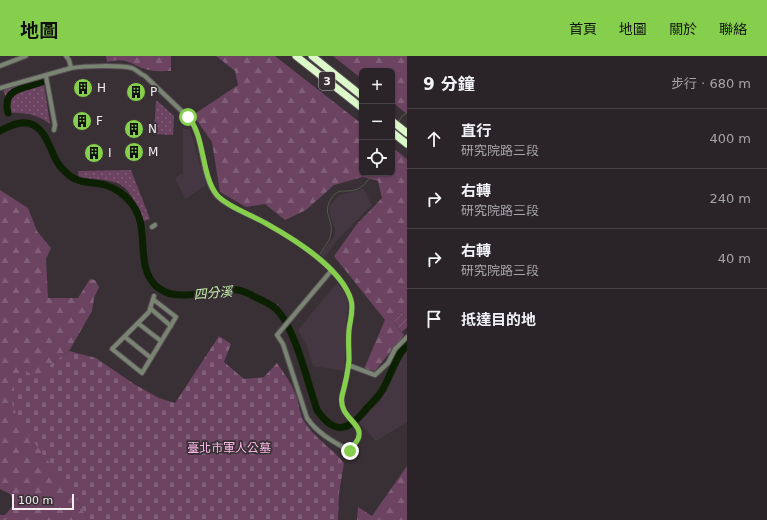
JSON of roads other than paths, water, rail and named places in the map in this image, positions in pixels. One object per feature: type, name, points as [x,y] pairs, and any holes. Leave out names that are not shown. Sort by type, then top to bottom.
[{"type":"highway","name":"3","points":[[296,56],[359,105]]},
{"type":"highway","name":"3","points":[[312,56],[359,94]]},
{"type":"highway","points":[[316,56],[340,79]]},
{"type":"highway","points":[[395,123],[407,133]]},
{"type":"highway","points":[[395,134],[407,144]]},
{"type":"street","points":[[0,66],[26,56]]},
{"type":"street","points":[[66,56],[69,60],[71,68]]},
{"type":"street","points":[[0,88],[71,68],[83,67],[131,68],[145,76],[160,89],[193,124],[201,147],[208,178],[217,195],[225,202],[290,237],[314,254],[331,271],[344,286],[352,301],[352,313],[349,330],[348,366],[342,405],[345,412],[357,425],[359,438],[350,451],[320,433],[312,426],[307,418],[278,335],[331,271]]},
{"type":"street","points":[[46,76],[55,126],[54,130]]},
{"type":"street","points":[[154,298],[176,317],[142,373],[112,349],[139,324],[151,309],[154,298]]},
{"type":"street","points":[[151,309],[171,326]]},
{"type":"street","points":[[139,324],[161,341]]},
{"type":"street","points":[[125,337],[151,358]]},
{"type":"street","points":[[348,366],[375,375],[388,363],[396,349],[407,337]]},
{"type":"waterway","points":[[8,113],[7,105],[11,94],[21,88],[42,82]]},
{"type":"waterway","points":[[398,123],[402,116],[407,113]]},
{"type":"waterway","name":"四分溪","points":[[0,131],[19,123],[27,123],[36,126],[46,138],[58,163],[70,176],[83,182],[109,186],[127,198],[138,214],[141,224],[144,257],[149,277],[161,290],[177,295],[238,290],[274,307],[283,317],[295,342],[317,410],[330,424],[336,427],[348,426],[360,416],[381,392],[396,361],[407,345]]},
{"type":"waterway","points":[[320,254],[329,241],[331,235],[331,223],[327,208],[331,199],[336,193],[355,190],[365,183],[371,176]]},
{"type":"waterway","name":"四分溪","points":[[275,308],[278,304]]},
{"type":"place","name":"H","points":[[83,88]]},
{"type":"place","name":"P","points":[[136,92]]},
{"type":"place","name":"F","points":[[82,121]]},
{"type":"place","name":"N","points":[[134,129]]},
{"type":"place","name":"M","points":[[134,152]]},
{"type":"place","name":"I","points":[[94,153]]},
{"type":"park label","name":"臺北市軍人公墓","points":[[229,448]]}]
